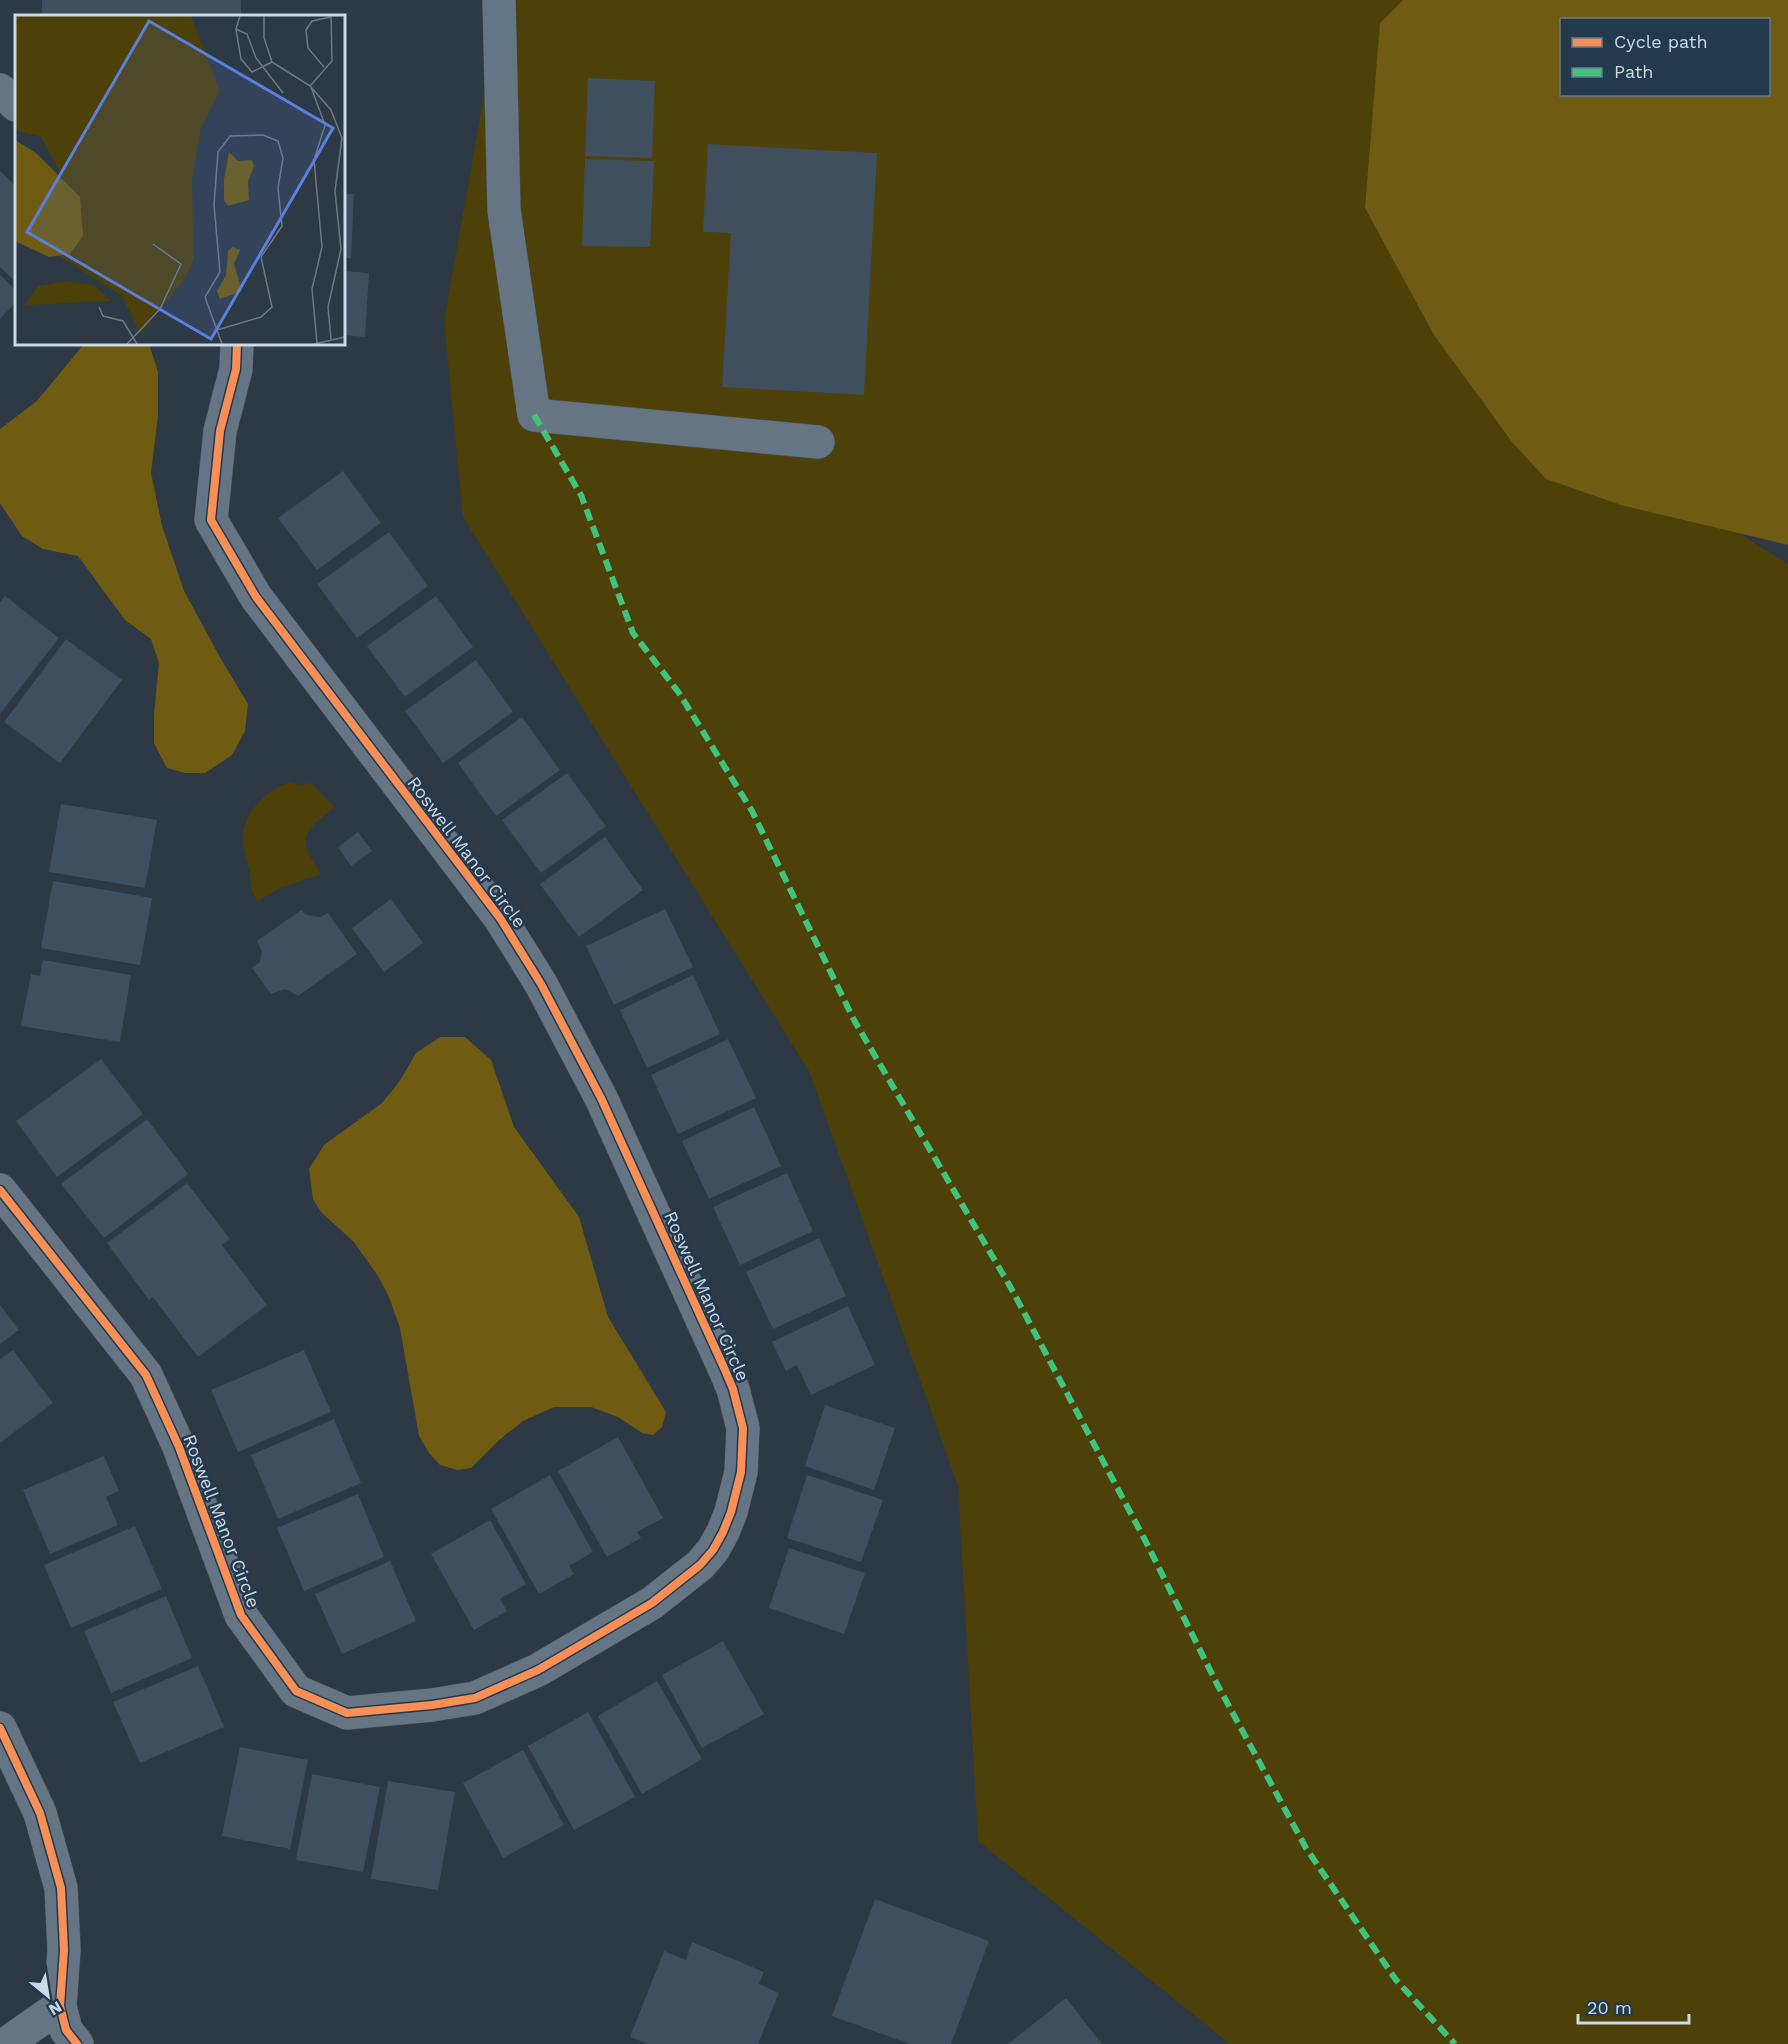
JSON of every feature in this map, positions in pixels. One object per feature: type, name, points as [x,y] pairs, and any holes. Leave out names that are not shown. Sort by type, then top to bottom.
[{"type":"street","points":[[499,0],[504,210],[534,416],[818,442]]},
{"type":"street","points":[[0,90],[15,104]]},
{"type":"street","name":"Roswell Manor Circle","points":[[0,1190],[146,1375],[179,1447],[240,1616],[296,1691],[347,1713],[432,1705],[475,1698],[538,1670],[652,1603],[700,1565],[713,1550],[723,1532],[738,1492],[741,1473],[743,1428],[736,1398],[582,1058],[541,984],[500,918],[256,597],[212,520],[220,431],[236,369],[237,345]]},
{"type":"street","points":[[0,1728],[40,1813],[61,1888],[64,1950],[60,2006],[66,2030],[77,2044]]},
{"type":"street","points":[[6,2044],[60,2006]]},
{"type":"shaded area","points":[[501,0],[1470,0],[1553,416],[1788,564],[1788,2044],[1230,2044],[978,1841],[958,1486],[809,1071],[463,517],[444,321]]},
{"type":"shaded area","points":[[1403,0],[1788,0],[1788,545],[1621,505],[1546,479],[1512,442],[1434,335],[1365,208],[1380,23]]},
{"type":"shaded area","points":[[83,345],[149,345],[158,372],[158,415],[151,473],[162,526],[184,591],[248,704],[245,731],[232,755],[205,773],[185,773],[167,768],[154,743],[159,663],[151,639],[125,620],[78,556],[43,549],[22,536],[0,503],[0,429],[37,401]]},
{"type":"shaded area","points":[[290,782],[300,785],[311,783],[335,807],[315,823],[306,836],[308,852],[321,874],[280,888],[258,901],[251,887],[244,846],[244,828],[252,810],[265,796]]},
{"type":"shaded area","points":[[440,1037],[465,1037],[491,1060],[514,1127],[579,1217],[608,1317],[666,1412],[662,1427],[653,1435],[642,1433],[618,1417],[591,1407],[554,1407],[523,1421],[499,1440],[471,1468],[458,1470],[440,1465],[429,1453],[419,1436],[400,1328],[389,1297],[378,1276],[354,1242],[321,1212],[313,1199],[309,1169],[324,1145],[382,1103],[399,1082],[416,1053]]},
{"type":"building","points":[[42,0],[241,0],[241,15],[42,15]]},
{"type":"building","points":[[588,78],[655,81],[652,158],[585,156]]},
{"type":"building","points":[[708,144],[877,153],[864,395],[722,387],[731,233],[703,232]]},
{"type":"building","points":[[585,159],[654,161],[650,247],[582,246]]},
{"type":"building","points":[[0,171],[15,185],[15,281],[0,267]]},
{"type":"building","points":[[345,194],[354,194],[351,258],[345,258]]},
{"type":"building","points":[[345,271],[369,273],[365,337],[345,335]]},
{"type":"building","points":[[0,275],[15,289],[15,303],[0,319]]},
{"type":"building","points":[[343,471],[381,523],[317,570],[278,518]]},
{"type":"building","points":[[389,532],[428,586],[357,638],[317,584]]},
{"type":"building","points":[[5,596],[59,638],[0,714],[0,602]]},
{"type":"building","points":[[436,596],[473,647],[405,697],[367,646]]},
{"type":"building","points":[[66,639],[122,680],[60,763],[4,722]]},
{"type":"building","points":[[476,660],[513,712],[443,763],[405,711]]},
{"type":"building","points":[[522,717],[560,770],[496,816],[458,763]]},
{"type":"building","points":[[567,773],[606,826],[541,873],[502,820]]},
{"type":"building","points":[[61,804],[157,820],[145,888],[49,872]]},
{"type":"building","points":[[358,832],[372,851],[351,866],[338,847]]},
{"type":"building","points":[[605,837],[643,890],[579,937],[540,884]]},
{"type":"building","points":[[53,881],[152,898],[140,965],[41,948]]},
{"type":"building","points":[[391,899],[423,943],[384,972],[352,928]]},
{"type":"building","points":[[665,909],[693,967],[614,1005],[586,946]]},
{"type":"building","points":[[301,910],[305,914],[320,917],[328,913],[357,954],[298,996],[285,989],[271,994],[252,968],[260,962],[262,952],[257,941]]},
{"type":"building","points":[[43,960],[131,975],[120,1042],[21,1026],[31,974],[40,976]]},
{"type":"building","points":[[693,975],[720,1034],[647,1068],[620,1010]]},
{"type":"building","points":[[728,1039],[756,1098],[678,1134],[651,1075]]},
{"type":"building","points":[[101,1059],[143,1114],[57,1177],[16,1121]]},
{"type":"building","points":[[754,1107],[781,1166],[709,1199],[682,1141]]},
{"type":"building","points":[[147,1119],[188,1174],[104,1238],[61,1184]]},
{"type":"building","points":[[787,1173],[813,1231],[740,1265],[713,1207]]},
{"type":"building","points":[[187,1183],[230,1239],[222,1245],[267,1305],[198,1357],[153,1297],[149,1300],[107,1243]]},
{"type":"building","points":[[819,1238],[846,1296],[773,1329],[746,1272]]},
{"type":"building","points":[[0,1305],[19,1330],[0,1344]]},
{"type":"building","points":[[848,1306],[875,1365],[811,1395],[797,1365],[786,1371],[772,1342]]},
{"type":"building","points":[[13,1350],[53,1403],[0,1443],[0,1359]]},
{"type":"building","points":[[304,1350],[331,1412],[238,1452],[211,1390]]},
{"type":"building","points":[[825,1405],[895,1428],[874,1490],[805,1466]]},
{"type":"building","points":[[334,1419],[361,1483],[278,1519],[251,1455]]},
{"type":"building","points":[[618,1437],[663,1518],[637,1532],[641,1538],[607,1557],[558,1471]]},
{"type":"building","points":[[104,1456],[119,1491],[106,1497],[118,1525],[50,1554],[23,1490]]},
{"type":"building","points":[[550,1475],[593,1552],[569,1566],[574,1574],[539,1594],[491,1509]]},
{"type":"building","points":[[807,1475],[883,1500],[861,1562],[787,1538]]},
{"type":"building","points":[[358,1494],[384,1557],[304,1591],[277,1528]]},
{"type":"building","points":[[490,1520],[526,1584],[500,1599],[507,1611],[474,1630],[431,1554]]},
{"type":"building","points":[[135,1526],[162,1589],[71,1628],[44,1565]]},
{"type":"building","points":[[789,1548],[865,1573],[844,1634],[769,1608]]},
{"type":"building","points":[[390,1561],[416,1621],[342,1654],[315,1594]]},
{"type":"building","points":[[166,1596],[192,1658],[111,1693],[84,1631]]},
{"type":"building","points":[[723,1641],[764,1714],[702,1748],[662,1675]]},
{"type":"building","points":[[198,1666],[224,1727],[140,1763],[113,1702]]},
{"type":"building","points":[[657,1681],[702,1759],[642,1794],[598,1716]]},
{"type":"building","points":[[588,1712],[635,1797],[574,1830],[528,1746]]},
{"type":"building","points":[[240,1747],[308,1760],[290,1849],[222,1836]]},
{"type":"building","points":[[523,1750],[564,1825],[503,1858],[463,1783]]},
{"type":"building","points":[[312,1774],[380,1787],[363,1872],[296,1860]]},
{"type":"building","points":[[388,1781],[455,1792],[438,1890],[371,1879]]},
{"type":"building","points":[[875,1899],[989,1941],[951,2044],[910,2044],[832,2016]]},
{"type":"building","points":[[692,1942],[764,1972],[759,1984],[779,1993],[758,2044],[648,2044],[630,2037],[664,1951],[686,1960]]},
{"type":"building","points":[[1066,1998],[1102,2044],[1008,2044]]},
{"type":"marked path","points":[[534,415],[581,495],[633,633],[679,693],[752,811],[854,1020],[1011,1288],[1145,1540],[1217,1684],[1306,1848],[1396,1980],[1455,2044]]},
{"type":"cycle path","points":[[0,1190],[146,1375],[179,1447],[241,1615],[296,1691],[347,1713],[432,1705],[475,1698],[538,1670],[652,1603],[700,1565],[713,1550],[723,1532],[731,1512],[741,1472],[743,1428],[733,1389],[601,1098],[541,984],[500,918],[256,597],[211,520],[220,431],[236,369],[237,345]]},
{"type":"cycle path","points":[[0,1728],[40,1813],[61,1888],[64,1950],[60,2006],[66,2030],[77,2044]]}]
